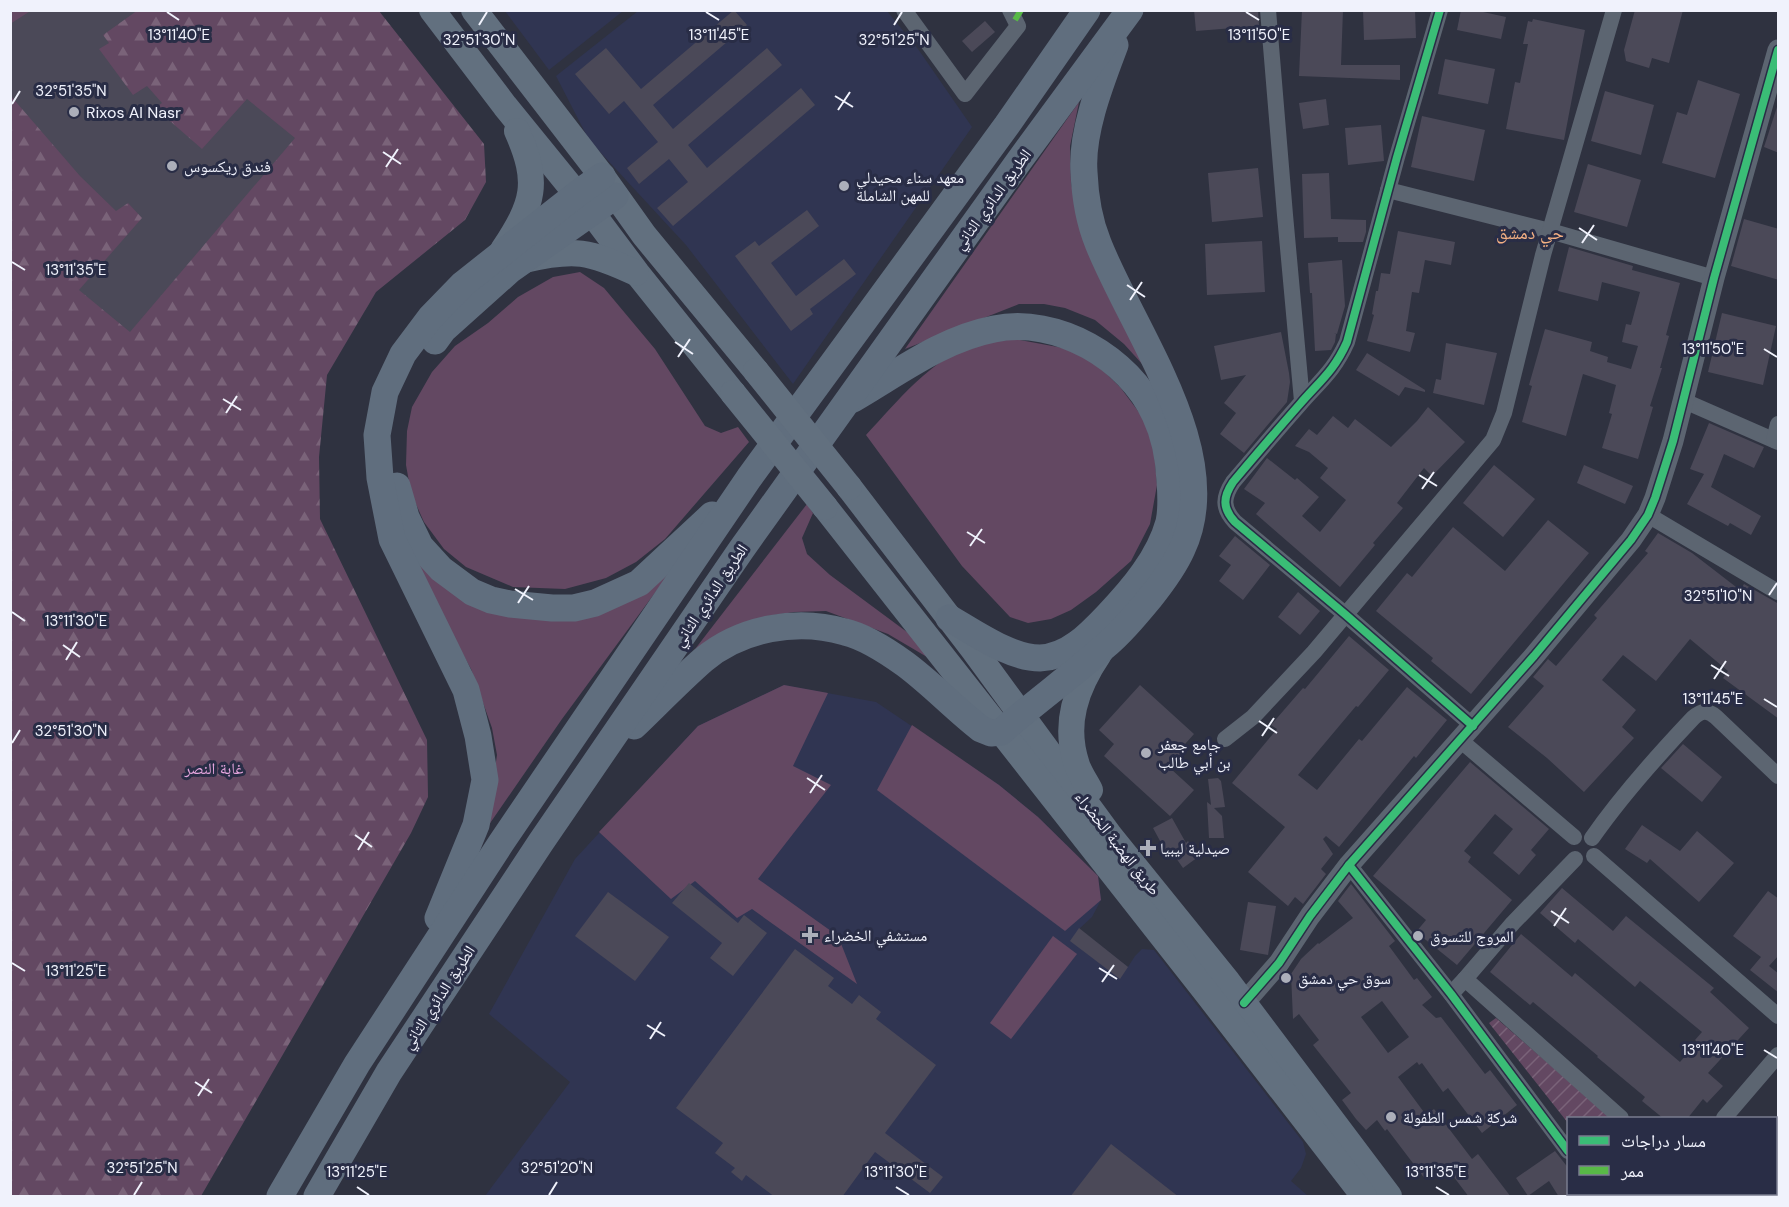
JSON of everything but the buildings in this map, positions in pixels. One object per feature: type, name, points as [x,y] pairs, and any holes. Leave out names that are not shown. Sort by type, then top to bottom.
[{"type":"highway","name":"الطريق الدائري الثاني","points":[[280,1197],[357,1064],[501,843],[749,478],[1007,125],[1086,10]]},
{"type":"highway","points":[[596,762],[704,659],[736,639],[772,628],[809,625],[846,632],[880,647],[925,679],[981,729],[991,733],[1011,723],[1103,648],[1139,612],[1174,564],[1186,540],[1194,504],[1186,440],[1172,397],[1098,243],[1087,206],[1083,170],[1093,110],[1128,13]]},
{"type":"highway","name":"الطريق الدائري الثاني","points":[[317,1197],[389,1072],[485,926],[741,550],[1019,161],[1128,13]]},
{"type":"highway","points":[[415,975],[476,825],[484,780],[478,736],[466,690],[392,539],[380,478],[377,435],[385,392],[403,354],[430,318],[463,284],[512,257],[609,186]]},
{"type":"highway","points":[[512,257],[510,270],[444,330],[418,364],[400,404],[394,445],[396,482],[406,517],[420,546],[441,568],[472,592],[500,602],[552,608],[574,608],[596,603],[639,583],[749,478]]},
{"type":"highway","points":[[844,405],[942,347],[971,334],[997,328],[1021,328],[1059,333],[1077,339],[1097,350],[1129,377],[1155,413],[1168,454],[1171,500],[1169,521],[1162,541],[1150,562],[1129,593],[1099,625],[1071,649],[1040,658],[1027,657],[1003,648],[949,618]]},
{"type":"main road","points":[[432,10],[505,106],[529,164],[532,189],[519,225],[512,257],[582,253],[637,273]]},
{"type":"main road","name":"طريق الهضبة الخضراء","points":[[474,10],[644,235],[849,487],[949,618],[1011,723],[1206,992],[1364,1197]]},
{"type":"main road","name":"طريق الهضبة الخضراء","points":[[505,106],[825,507],[1110,836],[1244,1003],[1389,1197]]},
{"type":"main road","points":[[1103,648],[1077,693],[1072,716],[1072,736],[1076,763],[1130,861]]},
{"type":"street","points":[[904,10],[965,94],[1018,26],[1016,14]]},
{"type":"street","points":[[1268,10],[1302,401]]},
{"type":"street","points":[[1440,10],[1347,342],[1332,370],[1302,401],[1233,482],[1225,496],[1226,507],[1235,522],[1346,615],[1574,837]]},
{"type":"street","points":[[1225,739],[1252,717],[1314,652],[1488,446],[1497,432],[1504,413],[1550,231],[1614,10]]},
{"type":"street","points":[[1244,1003],[1279,963],[1310,916],[1349,865],[1466,733],[1631,540],[1647,515],[1655,498],[1673,441],[1714,278],[1779,50]]},
{"type":"street","points":[[1388,190],[1550,231],[1714,278]]},
{"type":"street","points":[[1682,400],[1777,435]]},
{"type":"street","points":[[1647,515],[1779,592]]},
{"type":"street","points":[[1592,838],[1620,799],[1701,712],[1707,711],[1716,717],[1779,776]]},
{"type":"street","points":[[1585,834],[1592,838],[1597,847],[1594,856],[1586,861],[1575,859],[1569,850],[1574,837],[1585,834]]},
{"type":"street","points":[[1594,856],[1779,1016]]},
{"type":"street","points":[[1451,994],[1513,923],[1575,859]]},
{"type":"street","points":[[1349,865],[1451,994],[1567,1147]]},
{"type":"street","points":[[1465,979],[1619,1117]]},
{"type":"street","points":[[1726,1117],[1779,1055]]},
{"type":"shaded area","points":[[505,11],[623,11],[549,70]]},
{"type":"shaded area","points":[[638,11],[887,11],[918,49],[972,127],[793,384],[686,245],[589,140],[556,76]]},
{"type":"shaded area","name":"مستشفي الخضراء","points":[[784,685],[876,702],[999,785],[1038,817],[1098,876],[1101,900],[1092,917],[1079,929],[1128,967],[1142,949],[1154,950],[1303,1142],[1306,1154],[1301,1168],[1291,1181],[1308,1196],[485,1196],[570,1082],[489,1014],[575,859],[698,726]]},
{"type":"green space","name":"غابة النصر","points":[[10,11],[379,11],[484,144],[486,182],[465,220],[376,292],[327,375],[319,457],[320,519],[427,740],[428,797],[411,833],[201,1196],[11,1196]]},
{"type":"green space","points":[[1079,102],[1070,146],[1071,183],[1080,225],[1153,376],[1124,344],[1095,320],[1065,308],[1044,304],[1019,304],[905,349]]},
{"type":"green space","points":[[580,272],[604,288],[655,349],[705,426],[721,433],[738,427],[749,442],[665,539],[636,562],[606,578],[565,589],[513,587],[466,567],[444,549],[424,522],[411,493],[406,465],[407,431],[412,407],[432,372],[455,346],[488,323],[518,297],[553,277]]},
{"type":"green space","points":[[1014,339],[1063,348],[1093,361],[1120,387],[1144,419],[1154,450],[1157,485],[1150,524],[1131,561],[1096,592],[1071,610],[1051,619],[1028,623],[1010,617],[962,566],[866,435],[916,382],[945,359],[977,344]]},
{"type":"green space","points":[[807,504],[813,513],[802,538],[807,554],[830,575],[911,635],[927,657],[888,634],[826,611],[768,616],[692,653]]},
{"type":"green space","points":[[400,533],[520,610],[671,571],[562,719],[486,829],[497,755],[492,728],[471,669]]},
{"type":"green space","points":[[784,685],[828,693],[793,766],[831,785],[758,879],[838,936],[857,984],[752,909],[737,918],[695,881],[671,899],[599,832],[698,726]]},
{"type":"green space","points":[[912,725],[999,785],[1038,817],[1098,876],[1101,900],[1065,931],[877,790]]},
{"type":"green space","points":[[1053,936],[1077,954],[1011,1039],[990,1023]]},
{"type":"green space","points":[[1496,1018],[1610,1117],[1567,1117],[1567,1122],[1489,1023]]},
{"type":"marked path","points":[[1015,20],[1021,10]]},
{"type":"cycle path","points":[[1440,10],[1347,342],[1326,375],[1233,482],[1225,502],[1235,522],[1473,726]]},
{"type":"cycle path","points":[[1244,1003],[1279,963],[1310,916],[1349,865],[1534,656],[1631,540],[1648,515],[1673,441],[1714,278],[1778,50]]},
{"type":"cycle path","points":[[1349,865],[1451,994],[1567,1150]]},
{"type":"place","name":"Rixos Al Nasr","points":[[74,112]]},
{"type":"place","name":"فندق ريكسوس","points":[[172,166]]},
{"type":"place","name":"معهد سناء محيدلي للمهن الشاملة","points":[[844,186]]},
{"type":"place","name":"جامع جعفر بن أبي طالب","points":[[1146,753]]},
{"type":"place","name":"صيدلية ليبيا","points":[[1148,848]]},
{"type":"place","name":"مستشفي الخضراء","points":[[810,935]]},
{"type":"place","name":"المروج للتسوق","points":[[1418,936]]},
{"type":"place","name":"سوق حي دمشق","points":[[1286,978]]},
{"type":"place","name":"شركة شمس الطفولة","points":[[1391,1117]]},
{"type":"district","name":"حي دمشق","points":[[1530,233]]}]
